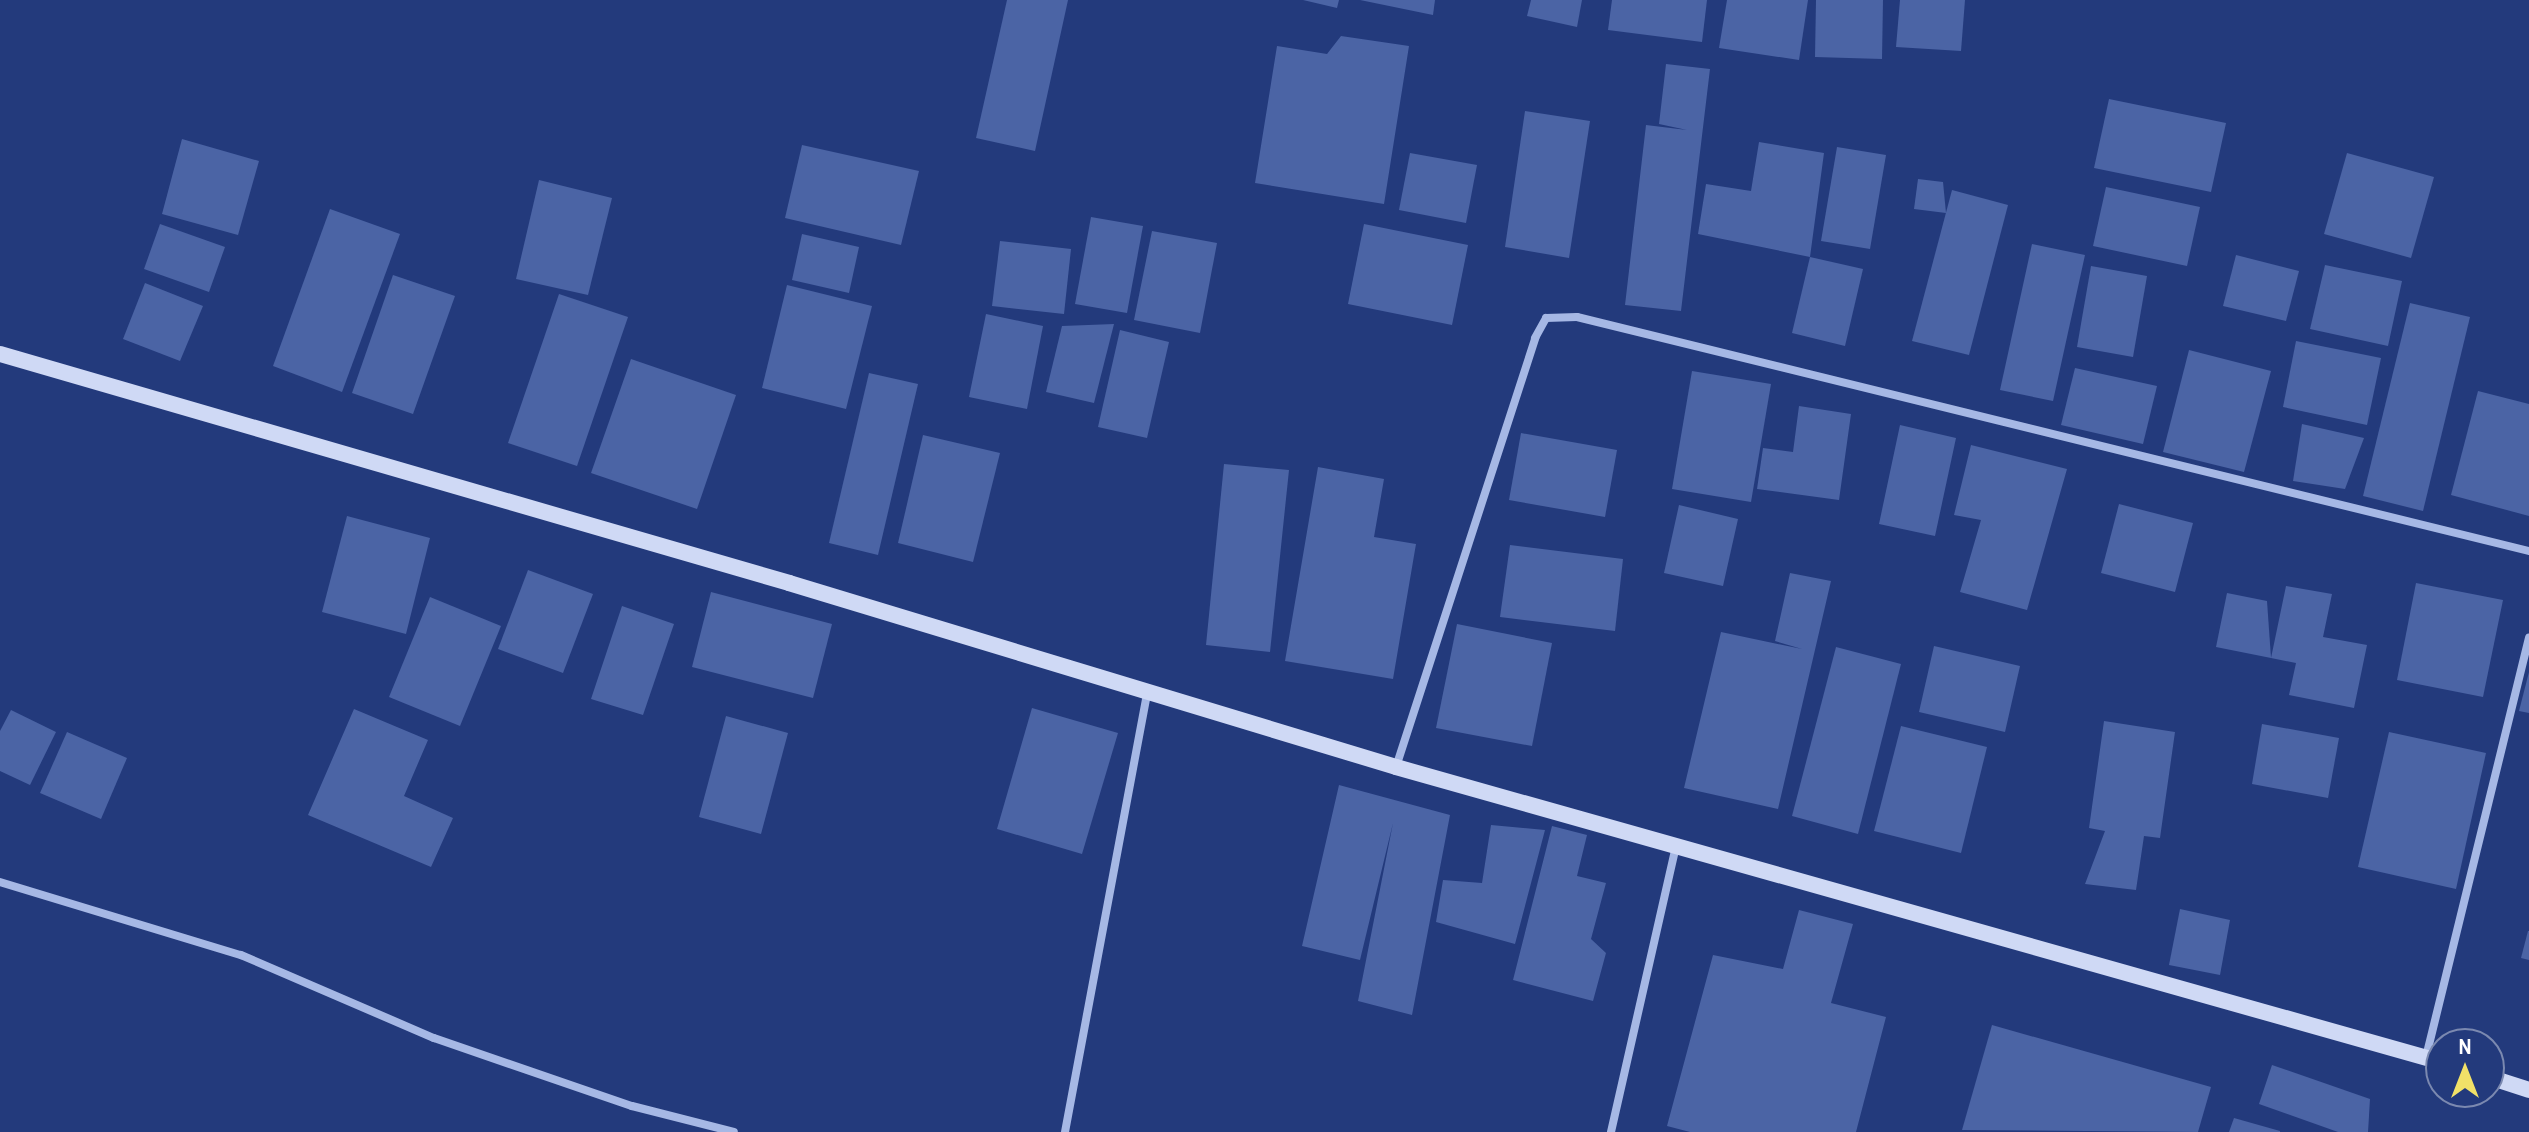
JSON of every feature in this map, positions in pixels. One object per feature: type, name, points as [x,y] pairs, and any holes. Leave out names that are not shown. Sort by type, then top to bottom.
[{"type":"street","points":[[1396,767],[1535,338],[1546,318],[1577,317],[2529,551]]},
{"type":"street","points":[[0,354],[1396,767],[2425,1056]]},
{"type":"street","points":[[2441,1028],[2529,637]]},
{"type":"street","points":[[1065,1132],[1147,692]]},
{"type":"street","points":[[1611,1132],[1676,845]]},
{"type":"street","points":[[0,882],[241,955],[434,1038],[590,1092],[734,1132]]},
{"type":"street","points":[[2505,1082],[2529,1090]]},
{"type":"building","points":[[1007,0],[1068,0],[1035,151],[976,138]]},
{"type":"building","points":[[1303,0],[1339,0],[1337,8]]},
{"type":"building","points":[[1360,0],[1435,0],[1433,15]]},
{"type":"building","points":[[1531,0],[1582,0],[1577,27],[1527,16]]},
{"type":"building","points":[[1612,0],[1707,0],[1702,42],[1608,30]]},
{"type":"building","points":[[1727,0],[1808,0],[1799,60],[1719,48]]},
{"type":"building","points":[[1816,0],[1883,0],[1882,59],[1815,57]]},
{"type":"building","points":[[1900,0],[1965,0],[1961,51],[1896,47]]},
{"type":"building","points":[[1341,36],[1409,46],[1384,204],[1255,183],[1277,46],[1327,54]]},
{"type":"building","points":[[1666,64],[1710,69],[1681,311],[1625,305],[1646,125],[1687,130],[1659,124]]},
{"type":"building","points":[[2109,99],[2226,123],[2211,192],[2094,168]]},
{"type":"building","points":[[1525,111],[1590,121],[1569,258],[1505,247]]},
{"type":"building","points":[[182,139],[259,161],[238,235],[162,214]]},
{"type":"building","points":[[1759,142],[1824,153],[1810,257],[1698,234],[1706,184],[1751,191]]},
{"type":"building","points":[[802,145],[919,171],[901,245],[785,218]]},
{"type":"building","points":[[1837,147],[1886,155],[1870,249],[1821,241]]},
{"type":"building","points":[[1410,153],[1477,165],[1466,223],[1399,210]]},
{"type":"building","points":[[2347,153],[2434,177],[2411,258],[2324,234]]},
{"type":"building","points":[[1918,179],[1943,182],[1946,213],[1914,209]]},
{"type":"building","points":[[539,180],[612,198],[588,295],[516,279]]},
{"type":"building","points":[[2106,187],[2200,207],[2187,266],[2093,246]]},
{"type":"building","points":[[1952,190],[2008,205],[1969,355],[1912,341]]},
{"type":"building","points":[[330,209],[400,234],[342,392],[273,366]]},
{"type":"building","points":[[1091,217],[1143,226],[1127,313],[1075,304]]},
{"type":"building","points":[[160,224],[225,247],[209,292],[144,269]]},
{"type":"building","points":[[1364,224],[1468,245],[1452,325],[1348,304]]},
{"type":"building","points":[[1152,231],[1217,243],[1200,333],[1134,320]]},
{"type":"building","points":[[802,234],[859,247],[849,293],[792,280]]},
{"type":"building","points":[[1000,241],[1071,249],[1064,314],[992,306]]},
{"type":"building","points":[[2032,244],[2085,255],[2053,401],[2000,390]]},
{"type":"building","points":[[2236,255],[2299,271],[2286,321],[2223,306]]},
{"type":"building","points":[[1810,257],[1863,269],[1845,346],[1792,333]]},
{"type":"building","points":[[2325,265],[2402,281],[2388,346],[2310,329]]},
{"type":"building","points":[[2091,266],[2147,276],[2133,357],[2077,347]]},
{"type":"building","points":[[393,275],[455,296],[413,414],[352,393]]},
{"type":"building","points":[[145,283],[203,306],[180,361],[123,339]]},
{"type":"building","points":[[787,285],[872,306],[846,409],[762,388]]},
{"type":"building","points":[[559,294],[628,317],[577,466],[508,443]]},
{"type":"building","points":[[2410,303],[2470,317],[2423,511],[2363,496]]},
{"type":"building","points":[[986,314],[1043,326],[1027,409],[969,397]]},
{"type":"building","points":[[1114,324],[1094,403],[1046,392],[1062,326]]},
{"type":"building","points":[[1120,330],[1169,342],[1147,438],[1098,427]]},
{"type":"building","points":[[2296,341],[2381,358],[2367,425],[2283,407]]},
{"type":"building","points":[[2189,350],[2271,371],[2244,472],[2163,452]]},
{"type":"building","points":[[631,359],[736,395],[697,509],[591,473]]},
{"type":"building","points":[[2075,368],[2157,386],[2143,444],[2061,425]]},
{"type":"building","points":[[1692,371],[1771,384],[1751,502],[1672,489]]},
{"type":"building","points":[[869,373],[918,384],[878,555],[829,543]]},
{"type":"building","points":[[2478,391],[2529,404],[2529,516],[2451,495]]},
{"type":"building","points":[[1799,406],[1851,414],[1839,500],[1757,489],[1763,448],[1793,452]]},
{"type":"building","points":[[2302,424],[2364,438],[2345,489],[2293,481]]},
{"type":"building","points":[[1900,425],[1956,438],[1935,536],[1879,524]]},
{"type":"building","points":[[1521,433],[1617,450],[1605,517],[1509,500]]},
{"type":"building","points":[[923,435],[1000,453],[973,562],[898,543]]},
{"type":"building","points":[[1971,445],[2067,469],[2027,610],[1960,592],[1981,520],[1954,515]]},
{"type":"building","points":[[1224,464],[1289,470],[1270,652],[1206,645]]},
{"type":"building","points":[[1318,467],[1384,479],[1374,537],[1416,544],[1393,679],[1285,661]]},
{"type":"building","points":[[2119,504],[2193,523],[2175,592],[2101,573]]},
{"type":"building","points":[[1679,505],[1738,519],[1723,586],[1664,573]]},
{"type":"building","points":[[347,516],[430,538],[406,634],[322,612]]},
{"type":"building","points":[[1510,545],[1623,559],[1615,631],[1500,617]]},
{"type":"building","points":[[528,570],[593,594],[563,673],[498,649]]},
{"type":"building","points":[[1790,573],[1831,581],[1778,809],[1684,788],[1721,632],[1802,649],[1775,641]]},
{"type":"building","points":[[2416,583],[2503,600],[2483,697],[2397,680]]},
{"type":"building","points":[[2286,586],[2332,594],[2323,637],[2367,645],[2354,708],[2289,695],[2296,663],[2271,658]]},
{"type":"building","points":[[711,592],[832,624],[813,698],[692,667]]},
{"type":"building","points":[[2227,593],[2267,601],[2271,658],[2216,647]]},
{"type":"building","points":[[430,597],[501,626],[460,726],[389,697]]},
{"type":"building","points":[[622,606],[674,624],[643,715],[591,699]]},
{"type":"building","points":[[1457,624],[1552,643],[1532,746],[1436,728]]},
{"type":"building","points":[[1934,646],[2020,666],[2005,732],[1919,712]]},
{"type":"building","points":[[1836,647],[1901,664],[1858,834],[1792,816]]},
{"type":"building","points":[[2529,672],[2529,713],[2519,711]]},
{"type":"building","points":[[1032,708],[1118,733],[1082,854],[997,829]]},
{"type":"building","points":[[354,709],[428,740],[404,796],[453,818],[431,867],[308,815]]},
{"type":"building","points":[[11,710],[56,732],[30,785],[0,771],[0,731]]},
{"type":"building","points":[[726,716],[788,733],[761,834],[699,817]]},
{"type":"building","points":[[2104,721],[2175,732],[2160,838],[2144,836],[2136,890],[2085,884],[2105,831],[2089,828]]},
{"type":"building","points":[[2262,724],[2339,738],[2328,798],[2252,784]]},
{"type":"building","points":[[1901,726],[1987,747],[1961,853],[1874,831]]},
{"type":"building","points":[[67,732],[127,758],[101,819],[40,793]]},
{"type":"building","points":[[2389,732],[2486,753],[2456,889],[2358,867]]},
{"type":"building","points":[[1339,785],[1450,815],[1412,1015],[1358,1001],[1393,823],[1360,960],[1302,946]]},
{"type":"building","points":[[1491,825],[1545,830],[1515,944],[1436,922],[1443,880],[1482,883]]},
{"type":"building","points":[[1552,826],[1587,835],[1577,876],[1606,883],[1591,939],[1606,953],[1593,1001],[1513,980]]},
{"type":"building","points":[[2180,909],[2230,920],[2220,975],[2169,965]]},
{"type":"building","points":[[1799,910],[1853,924],[1831,1003],[1886,1017],[1856,1132],[1690,1132],[1667,1126],[1713,955],[1783,969]]},
{"type":"building","points":[[2529,931],[2529,960],[2521,958]]},
{"type":"building","points":[[1992,1025],[2211,1087],[2198,1132],[1962,1130]]},
{"type":"building","points":[[2272,1065],[2370,1099],[2368,1132],[2338,1132],[2259,1104]]},
{"type":"building","points":[[2234,1118],[2280,1131],[2280,1132],[2229,1132]]}]
